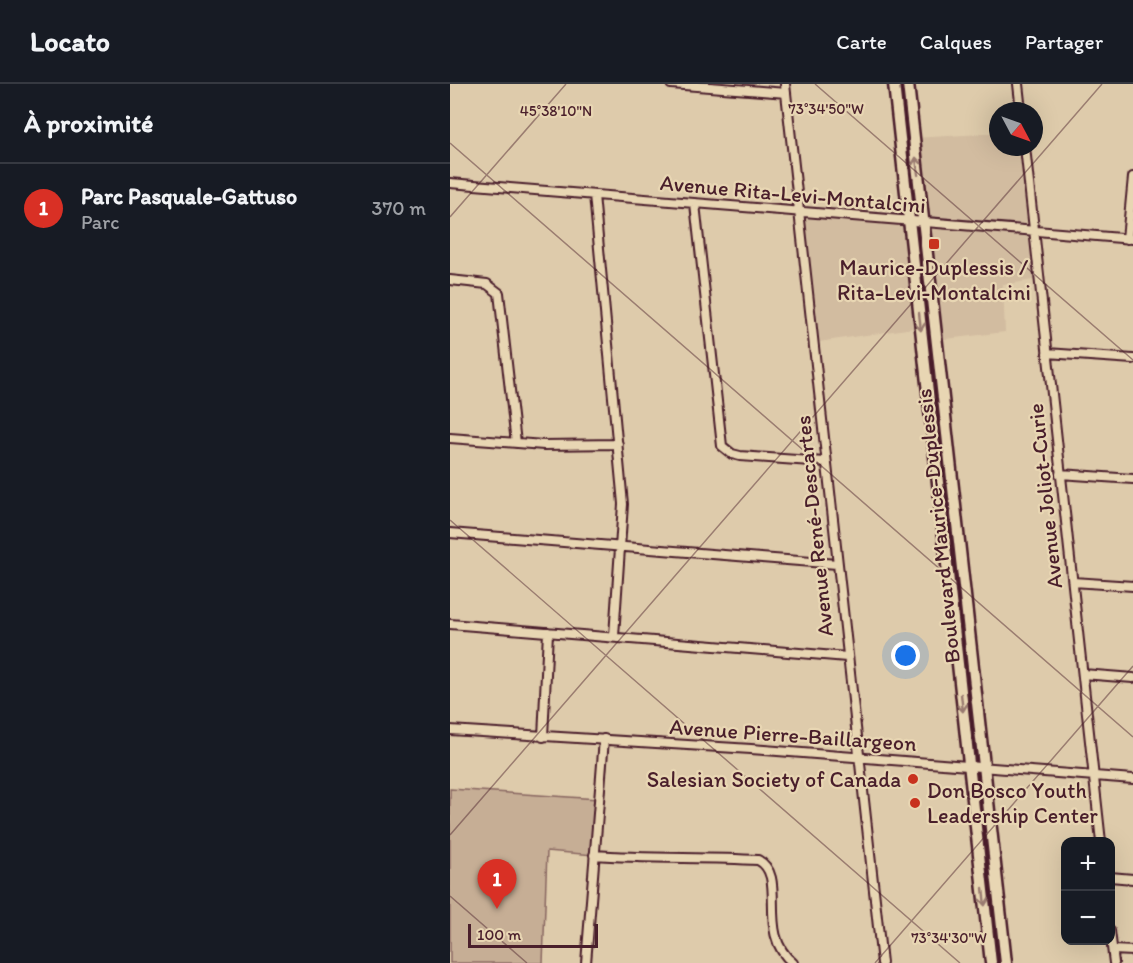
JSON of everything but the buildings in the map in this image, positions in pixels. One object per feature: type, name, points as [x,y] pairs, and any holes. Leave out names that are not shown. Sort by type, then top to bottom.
[{"type":"street","points":[[671,84],[786,93]]},
{"type":"street","name":"Avenue René-Descartes","points":[[785,84],[882,963]]},
{"type":"street","name":"Boulevard Maurice-Duplessis","points":[[894,84],[991,963]]},
{"type":"street","name":"Boulevard Maurice-Duplessis","points":[[908,84],[1006,963]]},
{"type":"street","points":[[1017,84],[1020,102]]},
{"type":"street","name":"Avenue Joliot-Curie","points":[[1026,156],[1100,837]]},
{"type":"street","points":[[1130,239],[1133,177]]},
{"type":"street","name":"Avenue Rita-Levi-Montalcini","points":[[450,183],[924,224],[1130,239]]},
{"type":"street","points":[[594,195],[623,504],[614,636]]},
{"type":"street","points":[[695,204],[722,446],[732,454],[825,462]]},
{"type":"street","points":[[450,280],[487,284],[499,293],[516,443]]},
{"type":"street","points":[[1047,353],[1133,359]]},
{"type":"street","points":[[450,438],[564,446],[618,444]]},
{"type":"street","points":[[1060,474],[1133,479]]},
{"type":"street","points":[[450,532],[837,564]]},
{"type":"street","points":[[1073,582],[1133,586]]},
{"type":"street","points":[[450,624],[847,657]]},
{"type":"street","points":[[543,737],[548,632]]},
{"type":"street","points":[[1083,674],[1133,678]]},
{"type":"street","name":"Avenue Pierre-Baillargeon","points":[[450,730],[604,739],[1133,779]]},
{"type":"street","points":[[586,963],[604,739]]},
{"type":"street","points":[[594,855],[662,860],[705,857],[758,860],[764,863],[772,874],[773,931],[784,955],[793,963]]},
{"type":"street","points":[[1115,877],[1133,879]]},
{"type":"street","points":[[1112,945],[1114,963]]},
{"type":"street","points":[[1113,950],[1133,951]]},
{"type":"shaded area","points":[[989,134],[989,156],[1026,156],[1039,279],[1003,285],[1005,332],[937,340],[914,138]]},
{"type":"shaded area","points":[[798,212],[909,222],[920,327],[812,343]]},
{"type":"shaded area","points":[[450,789],[598,799],[594,855],[547,851],[543,963],[450,963]]},
{"type":"place","name":"Maurice-Duplessis / Rita-Levi-Montalcini","points":[[934,244]]},
{"type":"place","name":"Salesian Society of Canada","points":[[913,779]]},
{"type":"place","name":"Don Bosco Youth Leadership Center","points":[[915,803]]},
{"type":"place","name":"Parc Pasquale-Gattuso","points":[[497,909]]}]
